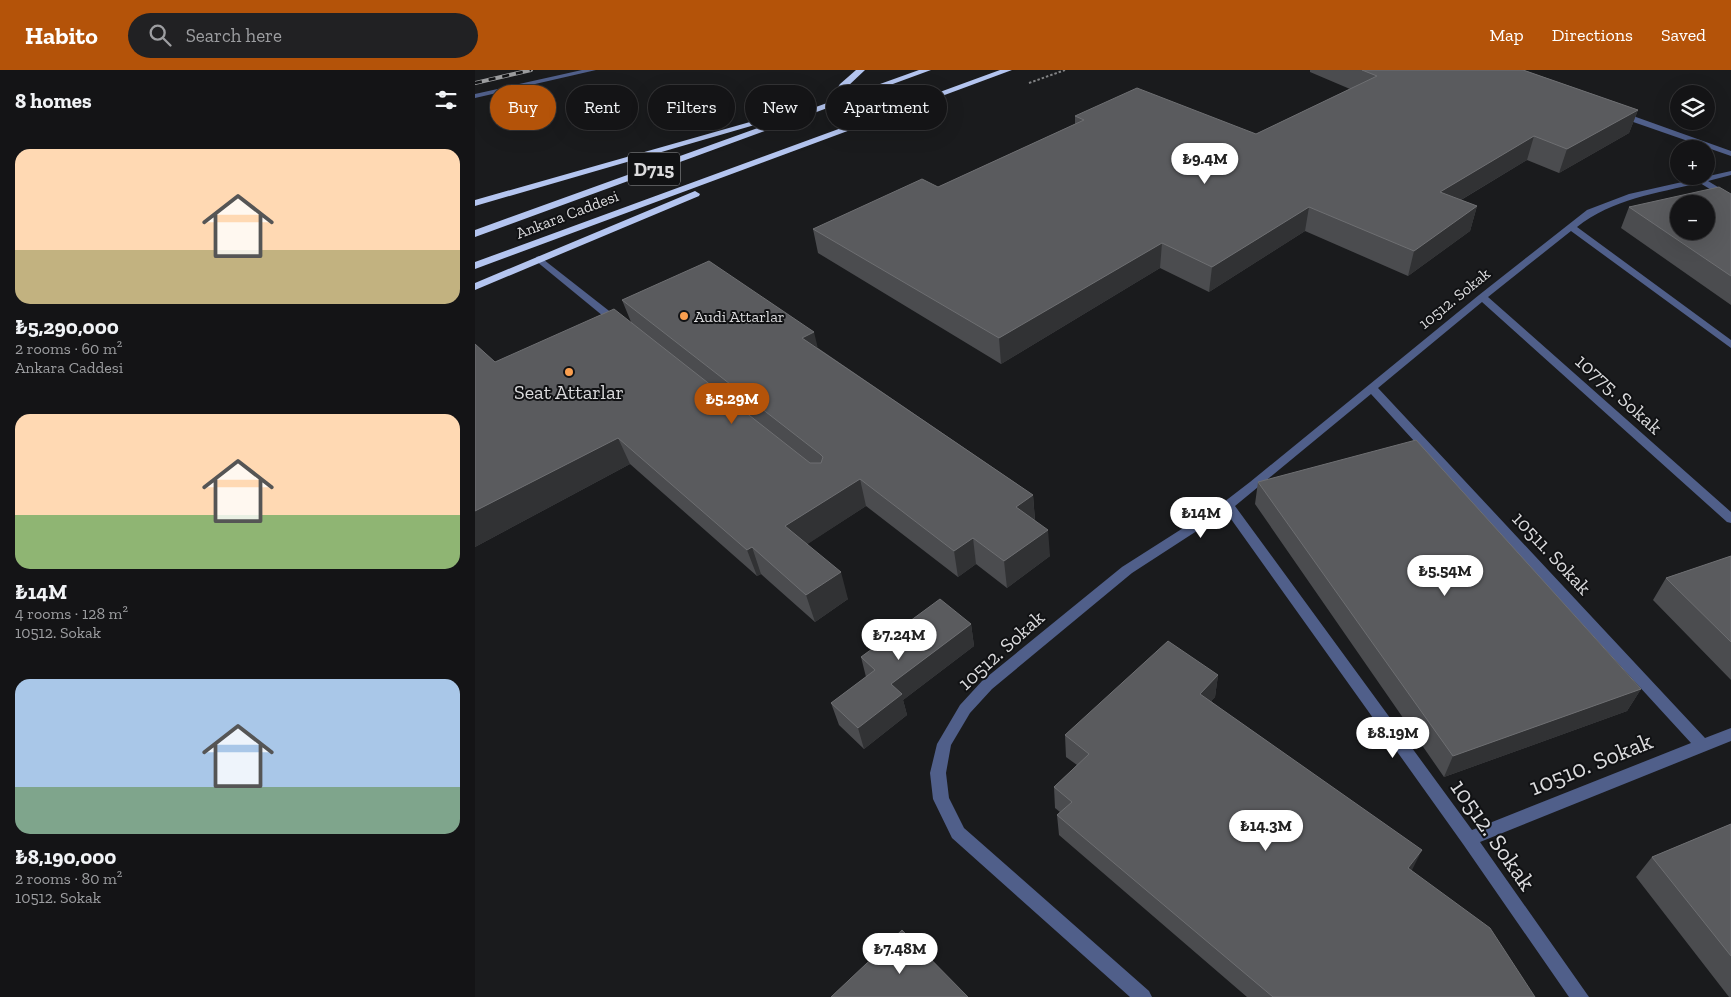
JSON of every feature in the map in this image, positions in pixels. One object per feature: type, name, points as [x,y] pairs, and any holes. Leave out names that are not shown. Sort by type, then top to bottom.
[{"type":"highway","points":[[844,85],[861,70]]},
{"type":"highway","name":"Ankara Caddesi","points":[[885,85],[927,70]]},
{"type":"highway","name":"Ankara Caddesi","points":[[475,266],[636,205],[772,158],[1009,70]]},
{"type":"highway","points":[[475,203],[733,129],[826,105]]},
{"type":"highway","name":"Ankara Caddesi","points":[[475,234],[826,106]]},
{"type":"highway","points":[[475,287],[687,198],[772,158]]},
{"type":"street","points":[[475,96],[592,70]]},
{"type":"street","points":[[1609,110],[1731,154]]},
{"type":"street","name":"10512. Sokak","points":[[1715,177],[1731,173]]},
{"type":"street","name":"10512. Sokak","points":[[1143,997],[958,833],[941,799],[938,773],[944,744],[965,709],[987,685],[1127,570],[1228,505],[1482,297],[1590,212],[1609,203],[1681,185]]},
{"type":"street","points":[[1709,185],[1731,199]]},
{"type":"street","points":[[1571,226],[1731,345]]},
{"type":"street","points":[[539,259],[629,332]]},
{"type":"street","name":"10775. Sokak","points":[[1482,297],[1731,518]]},
{"type":"street","name":"10511. Sokak","points":[[1372,388],[1703,745]]},
{"type":"street","name":"10512. Sokak","points":[[1228,505],[1469,839],[1580,997]]},
{"type":"street","name":"10510. Sokak","points":[[1469,839],[1731,734]]},
{"type":"building","points":[[1362,70],[1523,70],[1638,110],[1567,149],[1534,136],[1440,192],[1477,206],[1414,251],[1309,207],[1212,267],[1162,243],[999,338],[813,229],[922,179],[938,187],[1084,120],[1075,116],[1137,88],[1256,134],[1377,76]]},
{"type":"building","points":[[1719,187],[1731,194],[1731,276],[1678,240],[1715,240],[1715,195],[1683,195]]},
{"type":"building","points":[[1670,198],[1670,235],[1629,207]]},
{"type":"building","points":[[709,261],[814,332],[802,338],[1033,495],[1016,507],[1048,530],[1004,561],[973,538],[954,551],[860,479],[785,526],[841,572],[806,595],[752,547],[747,550],[618,438],[475,511],[475,344],[495,362],[614,309],[810,463],[821,463],[823,457],[820,454],[622,300]]},
{"type":"building","points":[[1416,440],[1641,689],[1453,756],[1258,482]]},
{"type":"building","points":[[1731,556],[1731,642],[1666,578]]},
{"type":"building","points":[[940,599],[971,624],[891,684],[902,694],[858,728],[831,703],[875,670],[861,657]]},
{"type":"building","points":[[1168,641],[1218,675],[1200,694],[1422,850],[1408,868],[1490,928],[1535,997],[1273,997],[1057,815],[1072,802],[1054,787],[1089,754],[1065,735]]},
{"type":"building","points":[[1731,824],[1731,956],[1652,857]]},
{"type":"building","points":[[902,930],[968,997],[831,997]]},
{"type":"railway","points":[[475,83],[531,70]]},
{"type":"place","name":"Audi Attarlar","points":[[684,316]]},
{"type":"place","name":"Seat Attarlar","points":[[569,372]]}]
